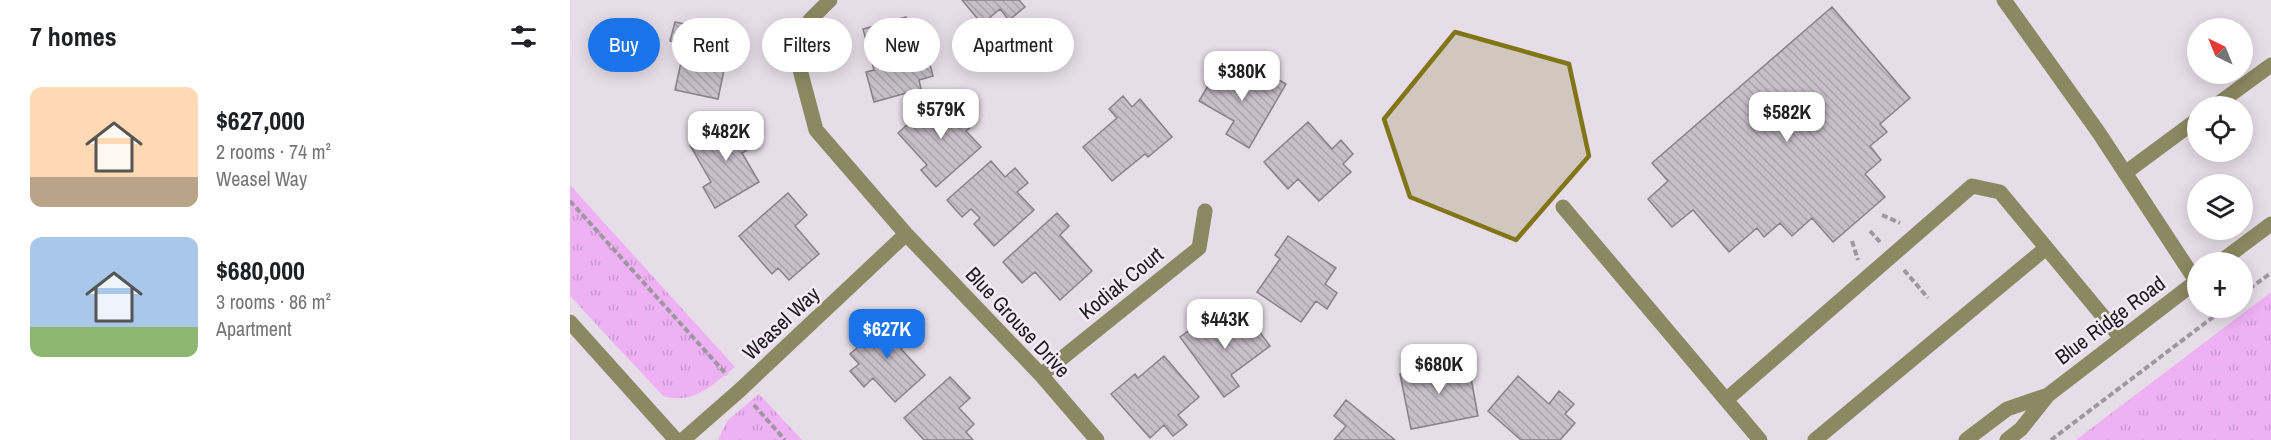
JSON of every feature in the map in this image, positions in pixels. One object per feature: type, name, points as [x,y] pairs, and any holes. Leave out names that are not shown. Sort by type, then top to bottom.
[{"type":"street","name":"Blue Grouse Drive","points":[[830,0],[810,20],[799,66],[816,130],[906,234],[1041,375],[1097,440]]},
{"type":"street","points":[[2004,0],[2187,265]]},
{"type":"street","points":[[2229,96],[2271,65]]},
{"type":"street","points":[[2125,173],[2187,127]]},
{"type":"street","points":[[1726,400],[1972,186],[2000,192],[2121,338]]},
{"type":"street","points":[[1563,207],[1760,440]]},
{"type":"street","name":"Kodiak Court","points":[[1041,375],[1199,248],[1205,212]]},
{"type":"street","points":[[2233,252],[2271,224]]},
{"type":"street","name":"Weasel Way","points":[[683,440],[740,390],[906,234]]},
{"type":"street","points":[[1815,440],[2046,248]]},
{"type":"street","name":"Blue Ridge Road","points":[[2007,440],[2021,429],[2048,395],[2187,288]]},
{"type":"street","points":[[570,322],[676,440]]},
{"type":"street","name":"Blue Ridge Road","points":[[1966,440],[2007,409],[2048,395]]},
{"type":"path","points":[[570,201],[721,368]]},
{"type":"path","points":[[2253,286],[2271,273]]},
{"type":"path","points":[[2050,440],[2212,318]]},
{"type":"path","points":[[752,403],[785,440]]},
{"type":"highlighted area","points":[[1455,32],[1569,64],[1589,156],[1516,240],[1410,197],[1384,119]]},
{"type":"green space","points":[[570,185],[735,367],[702,392],[693,396],[674,398],[663,396],[570,296]]},
{"type":"green space","points":[[2271,292],[2271,440],[2076,440],[2237,318],[2253,318],[2253,306]]},
{"type":"green space","points":[[759,394],[802,440],[718,440],[727,421]]},
{"type":"building","points":[[962,0],[1019,0],[1025,7],[1011,18],[1007,18],[1000,9],[989,18],[977,18]]},
{"type":"building","points":[[1832,7],[1910,98],[1880,124],[1887,132],[1870,146],[1881,160],[1865,174],[1885,197],[1833,242],[1812,218],[1792,236],[1780,223],[1764,237],[1757,228],[1729,252],[1693,210],[1672,227],[1648,199],[1668,181],[1652,163]]},
{"type":"building","points":[[1221,64],[1261,87],[1269,74],[1286,84],[1249,148],[1226,134],[1234,121],[1199,101]]},
{"type":"building","points":[[679,72],[724,72],[718,99],[675,90]]},
{"type":"building","points":[[866,72],[932,72],[933,76],[919,80],[921,89],[874,102]]},
{"type":"building","points":[[1123,96],[1132,107],[1140,99],[1172,137],[1148,157],[1145,154],[1112,181],[1083,147],[1117,118],[1109,109]]},
{"type":"building","points":[[937,98],[955,117],[964,109],[976,123],[966,131],[981,147],[936,187],[921,170],[927,165],[898,133]]},
{"type":"building","points":[[740,117],[756,145],[742,153],[759,182],[715,208],[703,187],[711,182],[690,145]]},
{"type":"building","points":[[1308,122],[1332,149],[1341,140],[1353,154],[1343,164],[1351,172],[1319,201],[1298,179],[1288,189],[1264,162]]},
{"type":"building","points":[[991,161],[1005,177],[1015,168],[1028,183],[1017,192],[1034,210],[994,246],[974,224],[980,218],[971,209],[962,217],[947,200]]},
{"type":"building","points":[[788,193],[807,215],[795,226],[819,254],[789,280],[778,268],[772,274],[739,236]]},
{"type":"building","points":[[1057,213],[1069,226],[1060,235],[1092,271],[1060,300],[1035,272],[1022,283],[1003,262]]},
{"type":"building","points":[[1288,236],[1336,268],[1325,284],[1337,293],[1327,309],[1316,301],[1301,322],[1257,292],[1280,259],[1275,255]]},
{"type":"building","points":[[1245,312],[1270,346],[1231,375],[1239,386],[1224,397],[1180,337],[1204,320],[1215,334]]},
{"type":"building","points":[[895,314],[915,336],[901,349],[925,375],[895,402],[873,378],[864,387],[850,371],[859,364],[850,354]]},
{"type":"building","points":[[1164,356],[1199,397],[1178,415],[1187,425],[1173,436],[1164,425],[1150,438],[1111,394],[1135,374],[1138,378]]},
{"type":"building","points":[[1468,362],[1478,416],[1411,429],[1400,374]]},
{"type":"building","points":[[1518,376],[1549,404],[1559,391],[1574,404],[1565,414],[1575,423],[1560,440],[1521,440],[1488,411]]},
{"type":"building","points":[[950,377],[970,398],[959,408],[974,424],[966,432],[973,440],[924,440],[904,418]]},
{"type":"building","points":[[1346,400],[1395,440],[1334,440],[1346,426],[1334,416]]}]
